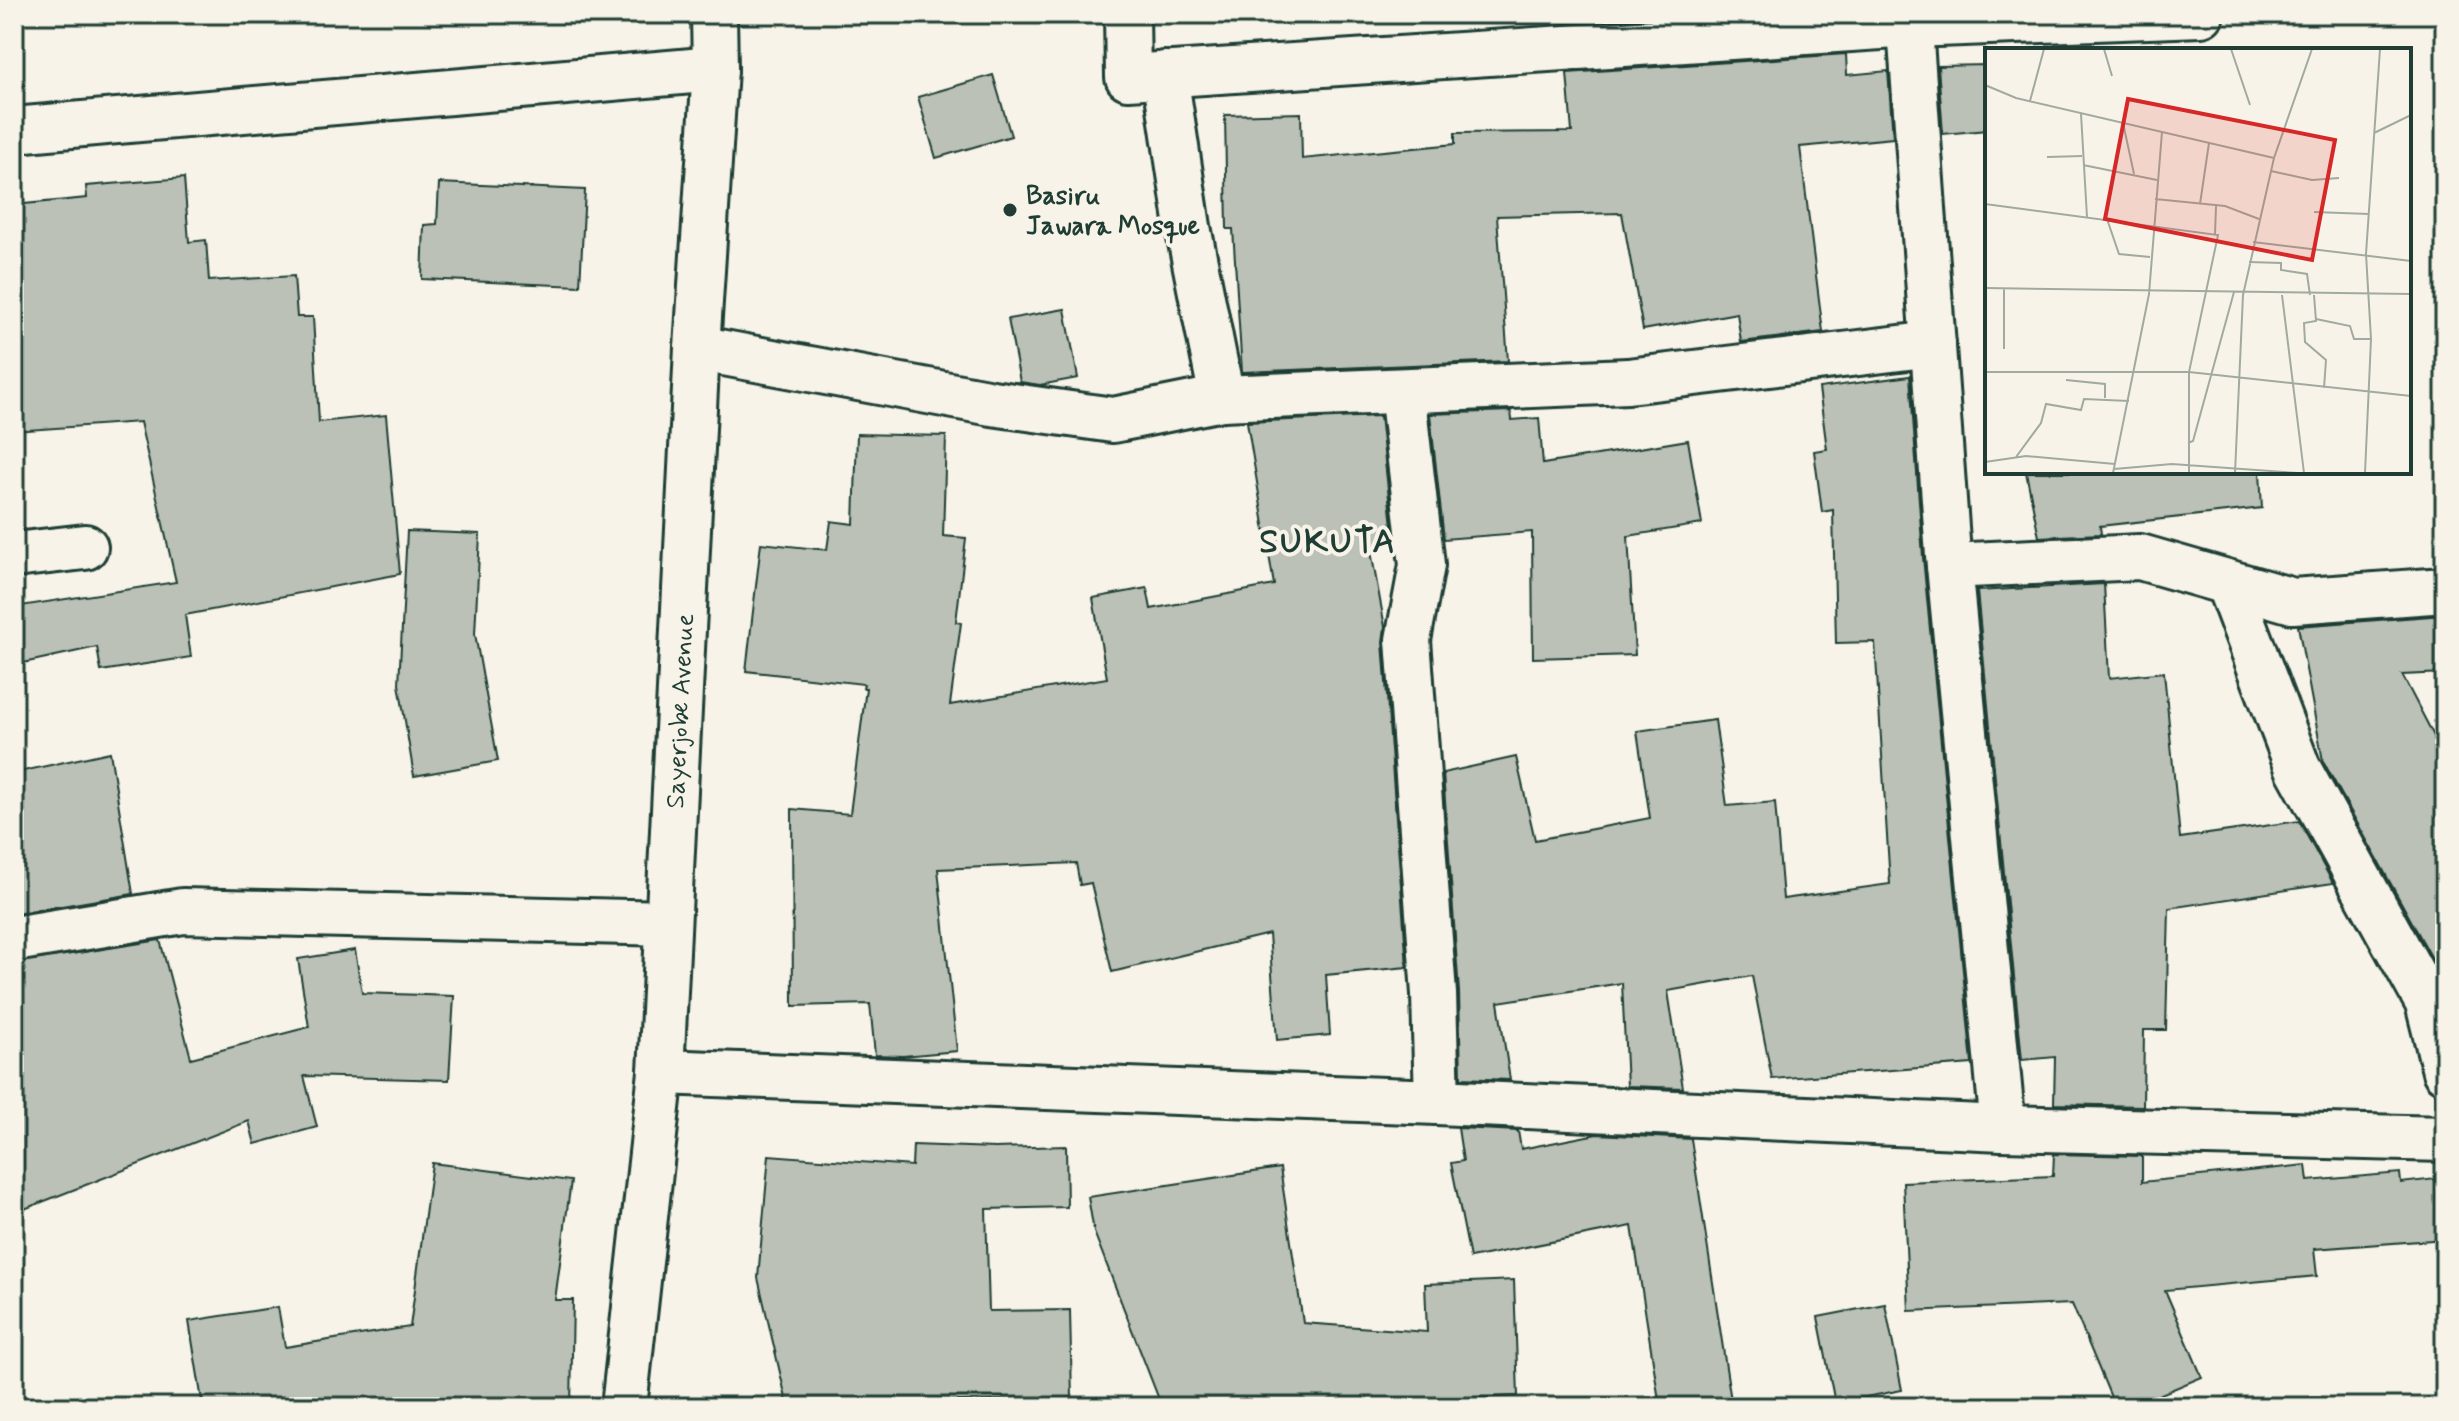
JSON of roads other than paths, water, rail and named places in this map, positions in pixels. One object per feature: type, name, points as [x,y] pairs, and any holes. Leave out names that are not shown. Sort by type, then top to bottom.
[{"type":"street","name":"Sayerjobe Avenue","points":[[624,1407],[661,1072],[697,348],[715,69],[714,14]]},
{"type":"street","points":[[1127,14],[1128,77],[1910,20],[2201,14]]},
{"type":"street","points":[[1910,20],[1949,566],[2003,1128]]},
{"type":"street","points":[[14,130],[715,69]]},
{"type":"street","points":[[1165,74],[1188,227],[1222,398]]},
{"type":"street","points":[[697,348],[992,403],[1113,420],[1222,398],[1628,381],[1933,344]]},
{"type":"street","points":[[1402,391],[1422,565],[1408,640],[1434,994],[1437,1102]]},
{"type":"street","points":[[14,555],[85,547]]},
{"type":"street","points":[[1949,566],[2140,557],[2293,601],[2445,590]]},
{"type":"street","points":[[2228,583],[2298,768],[2428,1003],[2445,1071]]},
{"type":"street","points":[[14,939],[183,911],[668,923]]},
{"type":"street","points":[[661,1072],[2003,1128],[2445,1139]]},
{"type":"place","name":"Basiru Jawara Mosque","points":[[1010,210]]},
{"type":"district","name":"SUKUTA","points":[[1328,540]]}]
